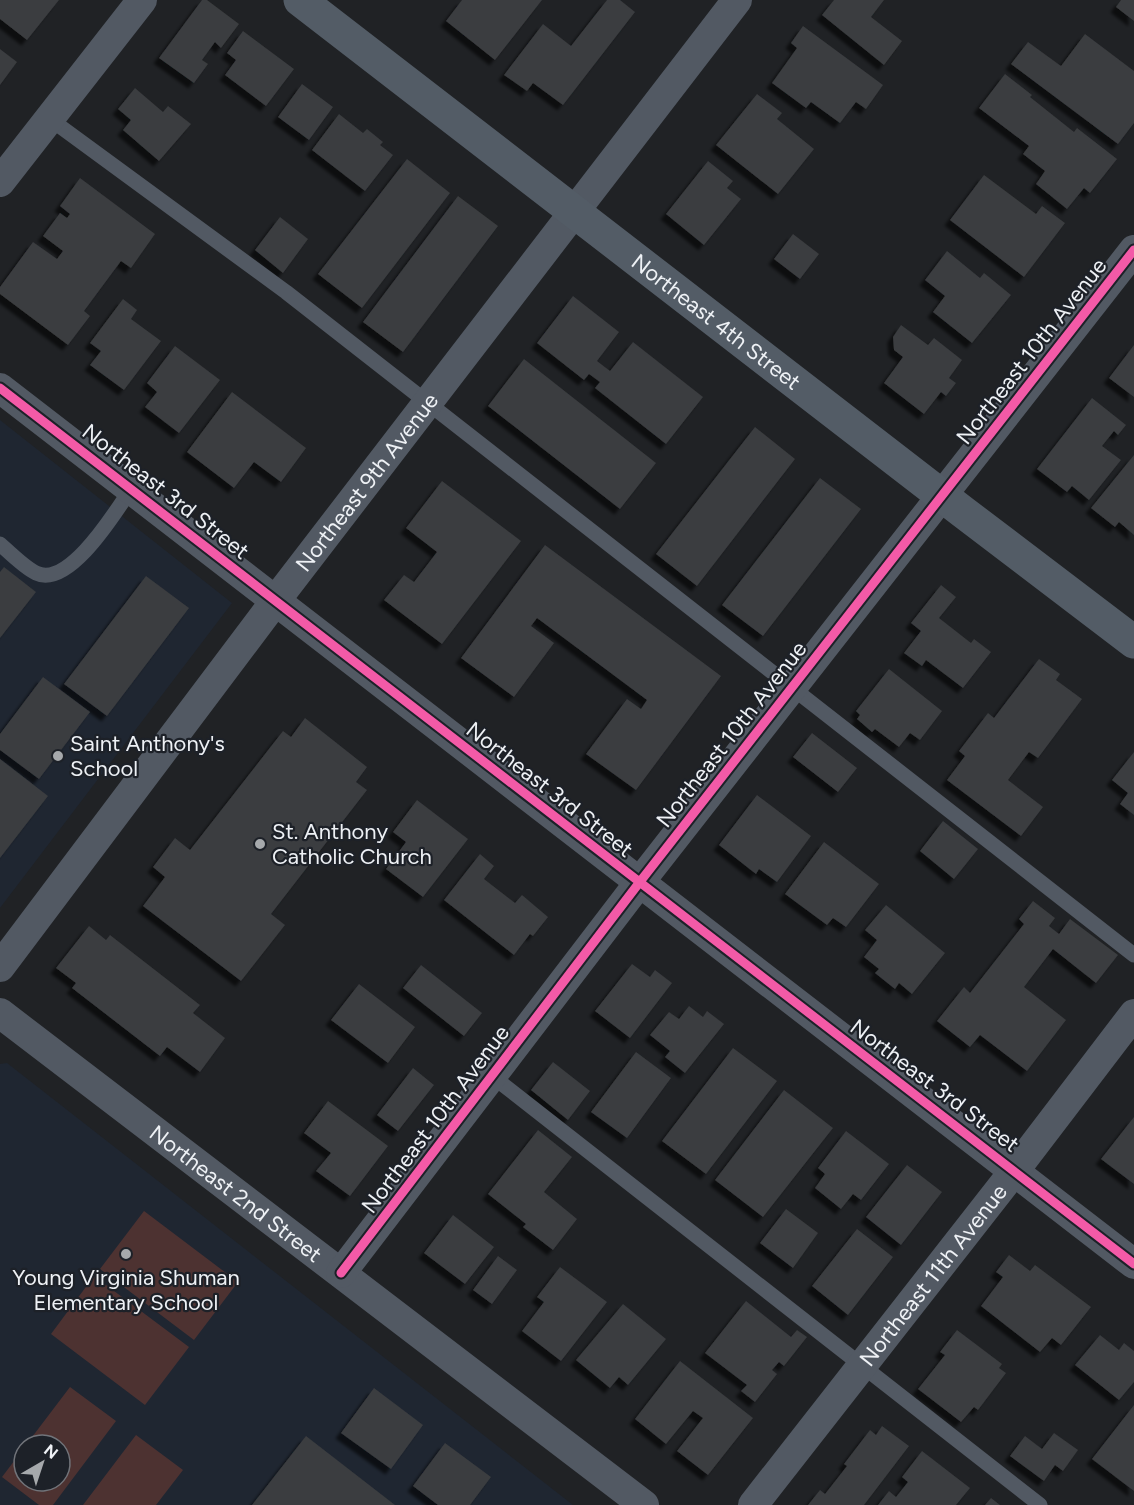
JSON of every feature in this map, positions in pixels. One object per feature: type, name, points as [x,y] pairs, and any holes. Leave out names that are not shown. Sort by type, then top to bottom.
[{"type":"street","points":[[0,182],[142,0]]},
{"type":"street","name":"Northeast 4th Street","points":[[300,0],[1134,642]]},
{"type":"street","name":"Northeast 9th Avenue","points":[[0,967],[276,600],[737,0]]},
{"type":"street","name":"Northeast 10th Avenue","points":[[341,1273],[639,883],[1134,250]]},
{"type":"street","name":"Northeast 3rd Street","points":[[0,388],[1134,1264]]},
{"type":"street","name":"Northeast 2nd Street","points":[[0,1013],[644,1505]]},
{"type":"street","name":"Northeast 11th Avenue","points":[[753,1505],[1134,1014]]},
{"type":"lane","points":[[50,119],[286,292],[1134,955]]},
{"type":"lane","points":[[0,544],[37,574],[50,574],[67,568],[80,558],[131,489]]},
{"type":"lane","points":[[492,1076],[1040,1505]]},
{"type":"shaded area","name":"Saint Anthony's School","points":[[0,420],[232,603],[0,908]]},
{"type":"shaded area","name":"Young Virginia Shuman Elementary School","points":[[7,1063],[573,1505],[0,1505],[0,1064]]},
{"type":"shaded area","points":[[144,1211],[238,1282],[194,1340],[100,1269]]},
{"type":"shaded area","points":[[94,1276],[189,1347],[145,1405],[51,1334]]},
{"type":"shaded area","points":[[70,1387],[116,1421],[72,1480],[72,1433],[35,1433]]},
{"type":"shaded area","points":[[136,1435],[183,1470],[156,1505],[83,1505]]},
{"type":"shaded area","points":[[12,1464],[12,1485],[2,1477]]},
{"type":"shaded area","points":[[23,1493],[62,1493],[53,1505],[39,1505]]},
{"type":"building","points":[[0,0],[59,0],[27,40],[0,19]]},
{"type":"building","points":[[202,0],[207,0],[239,24],[221,48],[215,42],[202,60],[208,64],[194,83],[159,58]]},
{"type":"building","points":[[462,0],[542,0],[495,60],[446,21]]},
{"type":"building","points":[[607,0],[620,0],[635,12],[563,105],[533,83],[527,91],[504,75],[543,24],[571,46]]},
{"type":"building","points":[[834,0],[884,0],[871,17],[902,41],[884,65],[822,15]]},
{"type":"building","points":[[1121,0],[1134,0],[1134,21],[1116,7]]},
{"type":"building","points":[[803,26],[883,85],[866,109],[856,102],[840,123],[811,102],[806,108],[772,83],[797,48],[791,43]]},
{"type":"building","points":[[243,31],[294,69],[266,106],[225,75],[236,60],[227,53]]},
{"type":"building","points":[[1085,34],[1134,71],[1134,123],[1118,144],[1011,64],[1028,42],[1061,66]]},
{"type":"building","points":[[0,49],[17,62],[0,85]]},
{"type":"building","points":[[1005,74],[1074,132],[1077,128],[1117,159],[1090,193],[1084,188],[1067,209],[1036,184],[1045,171],[1023,154],[1029,146],[979,108]]},
{"type":"building","points":[[302,84],[333,107],[309,140],[278,117]]},
{"type":"building","points":[[135,88],[163,112],[168,106],[191,124],[159,161],[123,130],[131,120],[118,109]]},
{"type":"building","points":[[757,94],[782,113],[777,119],[814,149],[778,194],[716,145]]},
{"type":"building","points":[[339,114],[363,133],[367,129],[383,142],[380,145],[393,155],[365,191],[312,150]]},
{"type":"building","points":[[407,159],[450,193],[362,308],[318,274]]},
{"type":"building","points":[[708,161],[733,181],[727,188],[741,199],[704,245],[666,214]]},
{"type":"building","points":[[984,175],[1036,214],[1042,206],[1065,223],[1024,277],[950,220]]},
{"type":"building","points":[[80,178],[155,234],[131,268],[121,261],[84,311],[90,316],[68,345],[0,294],[0,287],[33,242],[57,259],[63,251],[43,236],[60,213],[67,218],[70,214],[60,206]]},
{"type":"building","points":[[458,196],[498,226],[403,352],[363,322]]},
{"type":"building","points":[[280,217],[308,239],[283,273],[255,250]]},
{"type":"building","points":[[793,234],[819,254],[800,279],[774,259]]},
{"type":"building","points":[[947,251],[980,278],[984,273],[1011,295],[972,343],[933,312],[945,296],[925,280]]},
{"type":"building","points":[[573,296],[619,332],[597,361],[610,371],[633,342],[703,397],[666,444],[595,388],[600,382],[589,374],[584,380],[537,343]]},
{"type":"building","points":[[123,299],[137,310],[131,319],[161,341],[124,390],[90,365],[101,351],[90,343]]},
{"type":"building","points":[[901,325],[928,345],[934,338],[962,360],[949,378],[956,383],[946,396],[941,392],[924,414],[884,383],[903,357],[894,350],[893,337]]},
{"type":"building","points":[[1134,345],[1134,397],[1109,378]]},
{"type":"building","points":[[175,346],[220,380],[179,433],[145,407],[157,392],[147,383]]},
{"type":"building","points":[[524,359],[656,463],[620,509],[488,406]]},
{"type":"building","points":[[232,392],[306,448],[281,482],[254,462],[234,488],[187,452]]},
{"type":"building","points":[[1092,398],[1126,425],[1118,435],[1114,431],[1102,446],[1121,460],[1089,500],[1072,486],[1067,492],[1037,469]]},
{"type":"building","points":[[755,427],[795,459],[697,586],[656,554]]},
{"type":"building","points":[[1134,455],[1134,535],[1119,522],[1115,527],[1091,508]]},
{"type":"building","points":[[820,478],[861,509],[763,636],[722,605]]},
{"type":"building","points":[[442,481],[521,541],[442,644],[384,600],[404,575],[414,582],[437,552],[406,528]]},
{"type":"building","points":[[545,545],[721,676],[636,790],[586,754],[627,699],[641,709],[647,700],[537,618],[531,626],[554,643],[514,697],[461,658]]},
{"type":"building","points":[[4,567],[36,592],[0,638],[0,572]]},
{"type":"building","points":[[146,576],[189,608],[107,716],[64,684]]},
{"type":"building","points":[[941,585],[956,597],[939,618],[971,643],[974,639],[991,652],[963,688],[926,660],[922,666],[904,653],[921,631],[911,623]]},
{"type":"building","points":[[1039,659],[1060,674],[1056,680],[1082,699],[1038,758],[1029,752],[1008,780],[1043,807],[1021,836],[947,780],[965,756],[959,751],[988,713],[994,718]]},
{"type":"building","points":[[889,669],[942,711],[920,740],[910,733],[899,747],[875,729],[872,732],[857,719],[860,715],[856,711]]},
{"type":"building","points":[[43,677],[90,712],[39,779],[0,750],[0,734]]},
{"type":"building","name":"St. Anthony Catholic Church","points":[[305,718],[367,767],[356,782],[367,790],[271,914],[285,925],[241,981],[143,906],[165,877],[153,867],[175,838],[190,850],[283,731],[291,737]]},
{"type":"building","points":[[812,733],[857,768],[838,792],[793,757]]},
{"type":"building","points":[[1134,752],[1134,815],[1120,804],[1128,793],[1112,780]]},
{"type":"building","points":[[0,759],[48,796],[0,858]]},
{"type":"building","points":[[757,795],[811,836],[777,882],[759,869],[756,874],[719,845]]},
{"type":"building","points":[[417,800],[468,839],[423,897],[386,869],[406,842],[393,832]]},
{"type":"building","points":[[943,821],[978,849],[954,879],[920,851]]},
{"type":"building","points":[[824,842],[879,884],[846,927],[833,918],[827,925],[785,894]]},
{"type":"building","points":[[480,854],[494,866],[484,879],[515,903],[522,895],[548,917],[533,936],[530,934],[514,955],[444,900]]},
{"type":"building","points":[[1033,901],[1055,918],[1049,926],[1059,934],[1070,919],[1118,955],[1096,983],[1053,949],[1024,987],[1066,1020],[1027,1071],[980,1035],[970,1047],[937,1021],[964,987],[970,993],[1024,924],[1019,919]]},
{"type":"building","points":[[886,905],[945,953],[912,994],[899,983],[895,989],[875,973],[879,969],[864,957],[877,940],[865,930]]},
{"type":"building","points":[[89,926],[106,940],[110,935],[200,1005],[193,1013],[225,1038],[200,1072],[167,1047],[160,1056],[72,988],[76,983],[56,968]]},
{"type":"building","points":[[632,964],[650,977],[655,970],[672,983],[630,1038],[595,1011]]},
{"type":"building","points":[[421,965],[482,1013],[464,1036],[403,988]]},
{"type":"building","points":[[359,984],[415,1027],[388,1063],[331,1020]]},
{"type":"building","points":[[689,1006],[703,1017],[707,1011],[724,1024],[685,1073],[665,1057],[670,1051],[650,1035],[669,1012],[679,1019]]},
{"type":"building","points":[[733,1048],[777,1081],[706,1174],[662,1141]]},
{"type":"building","points":[[636,1052],[671,1078],[627,1138],[591,1112]]},
{"type":"building","points":[[553,1062],[590,1091],[568,1120],[531,1090]]},
{"type":"building","points":[[413,1068],[434,1085],[398,1131],[377,1115]]},
{"type":"building","points":[[784,1090],[833,1128],[763,1217],[715,1180]]},
{"type":"building","points":[[328,1101],[388,1146],[350,1196],[316,1171],[331,1153],[304,1133]]},
{"type":"building","points":[[1134,1117],[1134,1184],[1101,1159]]},
{"type":"building","points":[[538,1130],[572,1157],[544,1192],[577,1219],[553,1250],[523,1227],[526,1224],[488,1194]]},
{"type":"building","points":[[846,1131],[889,1164],[861,1200],[853,1194],[841,1209],[815,1188],[825,1174],[818,1168]]},
{"type":"building","points":[[907,1165],[942,1192],[901,1245],[866,1217]]},
{"type":"building","points":[[786,1209],[818,1233],[793,1268],[760,1243]]},
{"type":"building","points":[[453,1215],[494,1247],[465,1284],[424,1253]]},
{"type":"building","points":[[857,1229],[893,1257],[848,1315],[812,1286]]},
{"type":"building","points":[[1009,1255],[1030,1271],[1035,1265],[1091,1307],[1061,1345],[1052,1338],[1040,1352],[981,1306],[1003,1277],[996,1272]]},
{"type":"building","points":[[498,1256],[517,1270],[492,1304],[473,1290]]},
{"type":"building","points":[[560,1267],[607,1302],[561,1361],[522,1331],[544,1302],[537,1297]]},
{"type":"building","points":[[746,1301],[791,1337],[797,1330],[807,1337],[784,1366],[779,1362],[772,1370],[777,1374],[755,1402],[741,1391],[747,1385],[705,1353]]},
{"type":"building","points":[[623,1304],[666,1339],[628,1385],[619,1377],[610,1388],[576,1360]]},
{"type":"building","points":[[957,1330],[1002,1364],[999,1368],[1006,1373],[978,1410],[974,1407],[961,1422],[918,1389],[945,1355],[940,1352]]},
{"type":"building","points":[[1100,1335],[1119,1350],[1124,1343],[1134,1351],[1134,1382],[1119,1400],[1075,1365]]},
{"type":"building","points":[[680,1361],[753,1418],[708,1475],[677,1451],[703,1418],[693,1411],[666,1444],[635,1419]]},
{"type":"building","points":[[374,1388],[423,1425],[391,1469],[341,1433]]},
{"type":"building","points":[[1134,1405],[1134,1491],[1092,1459]]},
{"type":"building","points":[[882,1426],[909,1446],[864,1505],[808,1505],[820,1490],[825,1494],[847,1466],[844,1464],[870,1430],[876,1435]]},
{"type":"building","points":[[1054,1433],[1078,1450],[1063,1471],[1055,1465],[1044,1481],[1010,1456],[1025,1436],[1042,1449]]},
{"type":"building","points":[[306,1436],[395,1505],[252,1505]]},
{"type":"building","points":[[445,1443],[491,1477],[470,1505],[438,1505],[413,1486]]},
{"type":"building","points":[[922,1451],[970,1488],[956,1505],[878,1505],[889,1491],[896,1497],[908,1482],[902,1477]]},
{"type":"building","points":[[991,1498],[1000,1505],[985,1505]]},
{"type":"cycle path","points":[[341,1273],[639,883],[1134,250]]},
{"type":"cycle path","points":[[0,388],[1134,1264]]},
{"type":"place","name":"Saint Anthony's School","points":[[58,756]]},
{"type":"place","name":"St. Anthony Catholic Church","points":[[260,844]]},
{"type":"place","name":"Young Virginia Shuman Elementary School","points":[[126,1254]]}]
